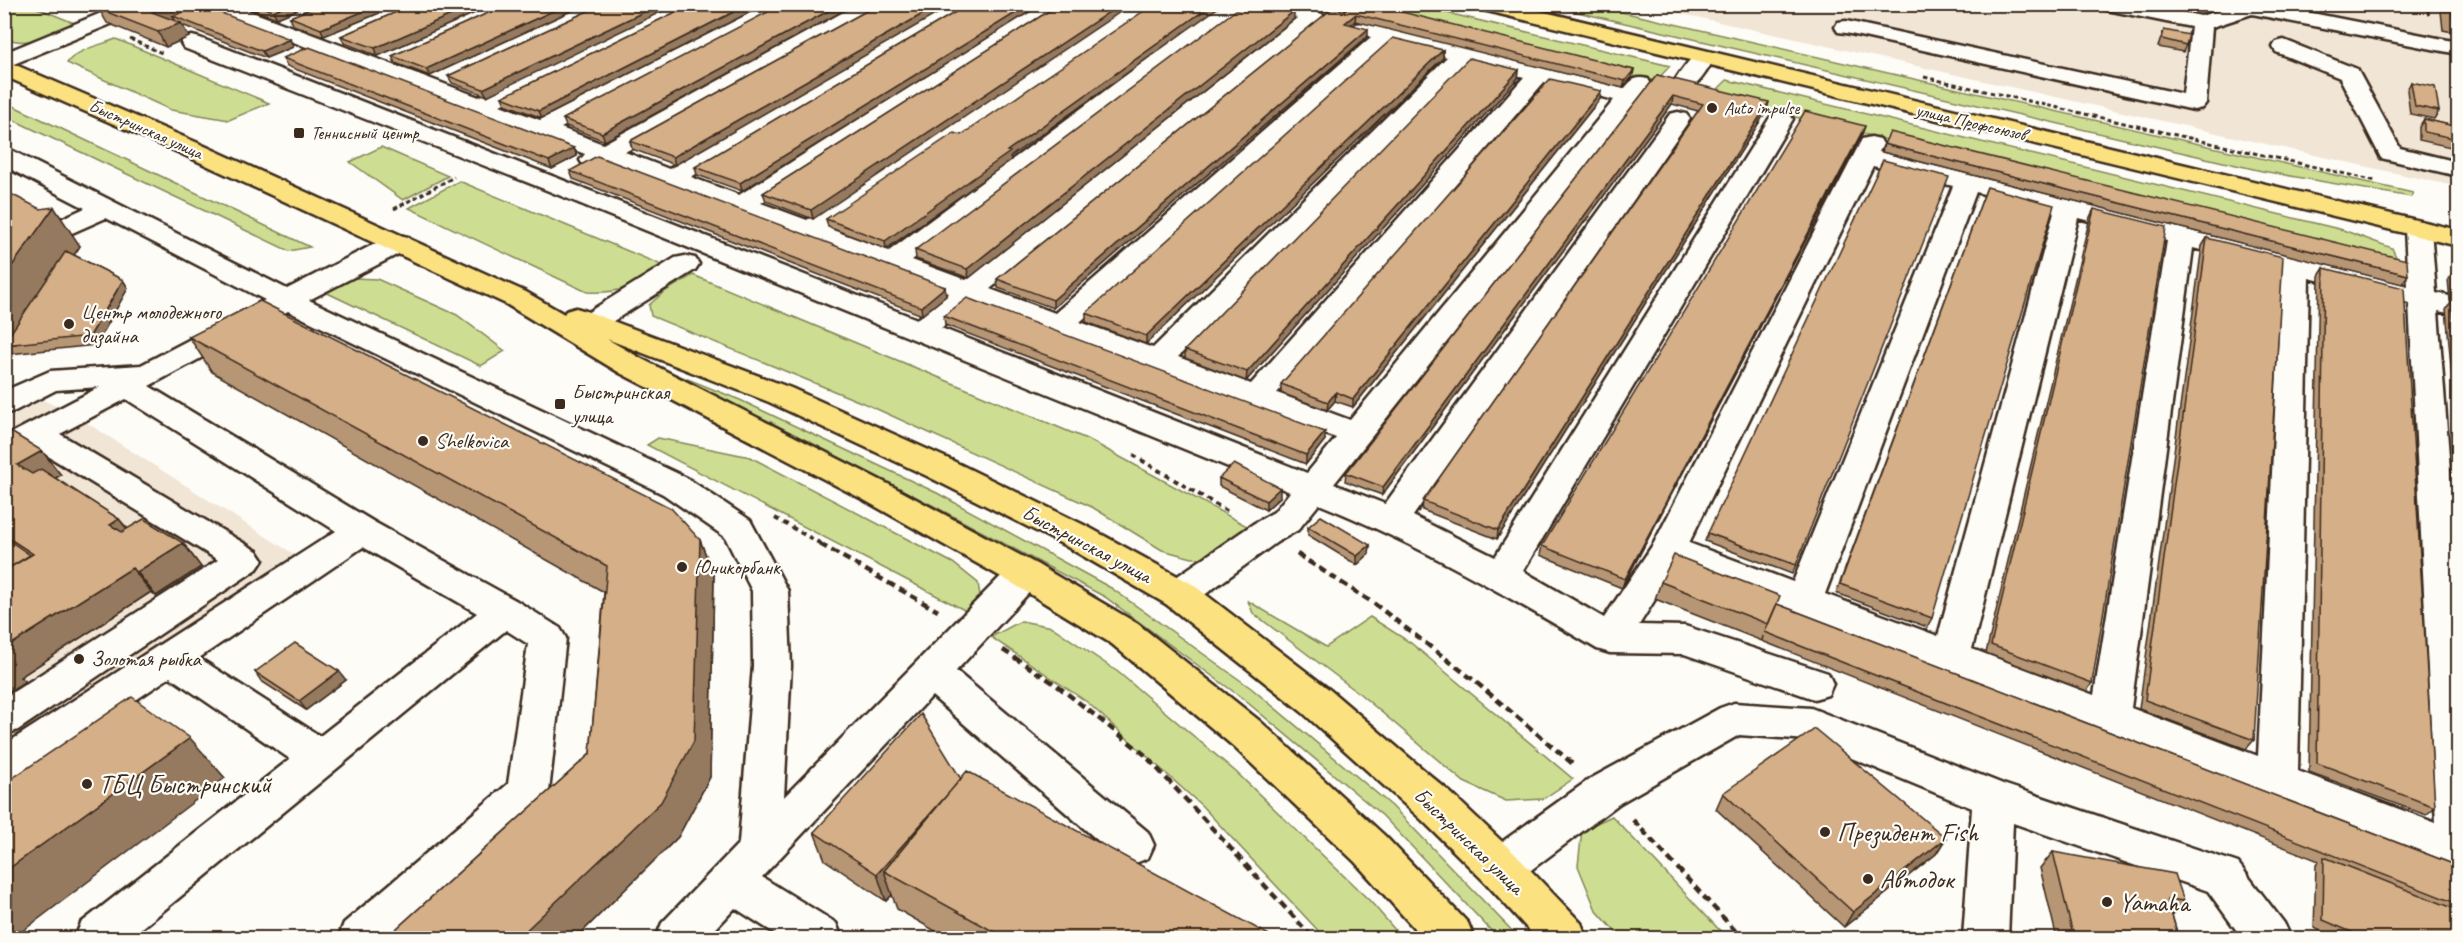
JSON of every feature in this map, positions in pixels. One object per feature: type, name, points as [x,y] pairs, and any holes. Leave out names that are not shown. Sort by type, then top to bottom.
[{"type":"main road","name":"улица Профсоюзов","points":[[1483,4],[2458,238]]},
{"type":"main road","name":"Быстринская улица","points":[[4,67],[189,148],[516,298],[631,366],[876,492],[1025,574],[1125,634],[1247,735],[1370,849],[1452,939]]},
{"type":"main road","name":"Быстринская улица","points":[[516,298],[592,322],[780,395],[929,463],[1076,536],[1179,594],[1316,701],[1437,807],[1500,868],[1565,939]]},
{"type":"lane","points":[[4,60],[62,39],[143,4]]},
{"type":"lane","points":[[237,4],[225,9],[971,292],[1357,434]]},
{"type":"lane","points":[[480,106],[691,4]]},
{"type":"lane","points":[[541,129],[782,4]]},
{"type":"lane","points":[[548,182],[605,154],[874,4]]},
{"type":"lane","points":[[671,178],[968,4]]},
{"type":"lane","points":[[741,205],[1056,4]]},
{"type":"lane","points":[[809,231],[1145,4]]},
{"type":"lane","points":[[892,262],[1236,4]]},
{"type":"lane","points":[[920,331],[1313,16],[1266,4]]},
{"type":"lane","points":[[2107,4],[2202,23],[2251,8],[2381,23]]},
{"type":"lane","points":[[2315,4],[2458,48]]},
{"type":"lane","points":[[271,27],[299,16]]},
{"type":"lane","points":[[1847,17],[2194,104],[2202,23]]},
{"type":"lane","points":[[1179,594],[1286,521],[1634,91],[1539,74],[1361,28]]},
{"type":"lane","points":[[259,69],[351,32]]},
{"type":"lane","points":[[1059,325],[1386,35]]},
{"type":"lane","points":[[2284,47],[2349,74],[2390,153],[2458,170]]},
{"type":"lane","points":[[180,49],[259,69],[548,182],[1392,520],[1502,576],[1610,639],[1684,640],[1814,684]]},
{"type":"lane","points":[[372,66],[405,52]]},
{"type":"lane","points":[[1157,361],[1462,54]]},
{"type":"lane","points":[[1683,85],[1704,58]]},
{"type":"lane","points":[[427,87],[458,72]]},
{"type":"lane","points":[[1257,397],[1539,74]]},
{"type":"lane","points":[[1392,520],[1678,119]]},
{"type":"lane","points":[[1502,576],[1781,119]]},
{"type":"lane","points":[[1610,639],[1668,549],[1868,150],[1967,182],[2458,307]]},
{"type":"lane","points":[[4,156],[287,300],[675,486],[738,529],[771,591],[772,666],[760,850]]},
{"type":"lane","points":[[1804,600],[1967,182]]},
{"type":"lane","points":[[1951,656],[2068,207]]},
{"type":"lane","points":[[4,255],[106,208]]},
{"type":"lane","points":[[2418,229],[2458,843]]},
{"type":"lane","points":[[2110,717],[2181,236]]},
{"type":"lane","points":[[4,451],[398,243]]},
{"type":"lane","points":[[592,322],[685,264]]},
{"type":"lane","points":[[2277,781],[2296,264]]},
{"type":"lane","points":[[4,404],[50,381],[138,379],[362,531],[504,611],[547,638],[528,792],[360,939]]},
{"type":"lane","points":[[4,719],[245,560],[36,434]]},
{"type":"lane","points":[[4,767],[362,531]]},
{"type":"lane","points":[[1668,549],[2458,850]]},
{"type":"lane","points":[[678,939],[760,850],[1025,574]]},
{"type":"lane","points":[[97,939],[504,611]]},
{"type":"lane","points":[[170,658],[321,758]]},
{"type":"lane","points":[[931,672],[1133,845]]},
{"type":"lane","points":[[1500,868],[1605,791],[1734,719],[1811,724],[1993,798],[2223,877],[2268,939]]},
{"type":"lane","points":[[1985,939],[1993,798]]},
{"type":"lane","points":[[732,882],[820,939]]},
{"type":"path","points":[[44,4],[93,24],[180,49]]},
{"type":"path","points":[[1922,77],[2377,181]]},
{"type":"path","points":[[449,170],[460,174]]},
{"type":"path","points":[[1124,449],[1372,602],[1471,678],[1605,791],[1742,939]]},
{"type":"path","points":[[765,512],[972,630],[1055,684],[1144,754],[1313,939]]},
{"type":"shaded area","points":[[1643,5],[2458,5],[2458,187],[2221,134]]},
{"type":"shaded area","name":"Золотая рыбка","points":[[43,400],[73,414],[303,560],[5,758],[5,420]]},
{"type":"green space","points":[[5,5],[30,5],[79,25],[42,39],[14,41],[5,38]]},
{"type":"green space","points":[[1411,5],[1670,66],[1655,82],[1632,77],[1398,19]]},
{"type":"green space","points":[[1547,5],[1591,5],[2413,193],[2411,197],[2262,171]]},
{"type":"green space","points":[[116,39],[269,103],[229,120],[171,110],[67,63],[83,51]]},
{"type":"green space","points":[[1727,80],[2343,230],[2392,248],[2401,268],[1711,96]]},
{"type":"green space","points":[[5,102],[310,247],[289,251],[5,116]]},
{"type":"green space","points":[[381,147],[448,176],[403,200],[350,162]]},
{"type":"green space","points":[[459,181],[664,266],[620,290],[587,292],[409,208]]},
{"type":"green space","points":[[693,275],[1089,440],[1256,531],[1216,557],[1192,558],[1162,550],[1092,507],[868,405],[651,316],[649,305],[664,292]]},
{"type":"green space","points":[[353,278],[377,279],[457,315],[505,351],[481,366],[321,290]]},
{"type":"green space","points":[[660,368],[740,400],[937,493],[1111,588],[1251,688],[1392,806],[1519,938],[1498,938],[1383,816],[1242,698],[1105,597],[930,504],[733,407]]},
{"type":"green space","points":[[658,438],[750,457],[953,563],[978,583],[981,602],[970,613],[647,445]]},
{"type":"green space","points":[[1248,601],[1326,647],[1370,617],[1411,643],[1573,779],[1543,799],[1506,801],[1464,782],[1360,694],[1253,613]]},
{"type":"green space","points":[[1021,621],[1052,627],[1118,672],[1236,772],[1371,902],[1402,938],[1325,938],[1202,806],[1087,702],[991,637]]},
{"type":"green space","points":[[1612,816],[1727,938],[1621,938],[1596,910],[1578,866],[1582,830]]},
{"type":"building","points":[[111,4],[171,4],[152,12],[181,23],[158,32],[99,9]]},
{"type":"building","points":[[255,4],[289,4],[273,11]]},
{"type":"building","points":[[322,4],[381,4],[321,29],[290,17]]},
{"type":"building","points":[[415,4],[476,4],[375,48],[341,36]]},
{"type":"building","points":[[508,4],[568,4],[426,69],[392,56]]},
{"type":"building","points":[[603,4],[660,4],[483,89],[448,76]]},
{"type":"building","points":[[692,4],[749,4],[539,111],[502,97]]},
{"type":"building","points":[[783,4],[841,4],[602,133],[563,119]]},
{"type":"building","points":[[879,4],[940,4],[673,157],[630,141]]},
{"type":"building","points":[[969,4],[1030,4],[740,183],[695,167]]},
{"type":"building","points":[[1060,4],[1121,4],[811,210],[763,193]]},
{"type":"building","points":[[1154,4],[1213,4],[885,241],[826,219],[954,133],[961,135]]},
{"type":"building","points":[[1244,4],[1266,4],[1294,11],[967,269],[915,250]]},
{"type":"building","points":[[1352,4],[1370,4],[1634,70],[1625,81],[1356,14],[1345,23],[1368,29],[1053,300],[997,279],[1333,8],[1344,11]]},
{"type":"building","points":[[2451,4],[2458,4],[2458,17],[2452,16]]},
{"type":"building","points":[[200,5],[290,39],[262,51],[173,16]]},
{"type":"building","points":[[2164,30],[2189,35],[2186,45],[2162,39]]},
{"type":"building","points":[[1393,38],[1443,50],[1146,336],[1086,313]]},
{"type":"building","points":[[309,47],[574,148],[549,161],[283,58]]},
{"type":"building","points":[[1469,58],[1519,70],[1247,372],[1185,350]]},
{"type":"building","points":[[1657,75],[1769,102],[1498,530],[1423,501],[1703,104],[1673,96],[1383,487],[1346,473]]},
{"type":"building","points":[[1550,79],[1601,91],[1353,399],[1336,392],[1328,402],[1281,384]]},
{"type":"building","points":[[2411,82],[2435,87],[2439,111],[2415,106]]},
{"type":"building","points":[[1805,111],[1865,126],[1625,579],[1542,546]]},
{"type":"building","points":[[2424,119],[2458,127],[2458,139],[2424,132]]},
{"type":"building","points":[[1890,132],[2407,260],[2408,275],[1884,144]]},
{"type":"building","points":[[597,156],[945,287],[921,307],[570,171]]},
{"type":"building","points":[[1883,160],[1949,177],[1796,565],[1708,533]]},
{"type":"building","points":[[1987,187],[2054,205],[1932,618],[1840,584]]},
{"type":"building","points":[[7,192],[40,209],[54,207],[4,277],[4,194]]},
{"type":"building","points":[[2094,209],[2166,227],[2092,683],[1991,645]]},
{"type":"building","points":[[2207,238],[2283,257],[2254,740],[2145,700]]},
{"type":"building","name":"Центр молодежного дизайна","points":[[66,251],[123,280],[90,336],[4,345],[4,343]]},
{"type":"building","points":[[2324,268],[2404,288],[2435,807],[2317,763]]},
{"type":"building","points":[[2454,271],[2458,272],[2458,294],[2457,293]]},
{"type":"building","points":[[967,298],[1325,432],[1306,455],[944,316]]},
{"type":"building","points":[[260,301],[671,508],[700,540],[694,741],[661,802],[517,939],[385,939],[590,754],[607,566],[189,337]]},
{"type":"building","points":[[2452,301],[2458,302],[2458,366]]},
{"type":"building","points":[[11,432],[42,451],[17,465],[32,474],[41,469],[119,519],[110,525],[122,532],[144,519],[183,543],[137,572],[132,568],[4,649],[4,571],[33,554],[4,535],[4,435]]},
{"type":"building","points":[[1234,464],[1280,488],[1266,501],[1219,478]]},
{"type":"building","points":[[1321,516],[1370,545],[1357,556],[1308,527]]},
{"type":"building","points":[[4,537],[30,555],[4,571]]},
{"type":"building","points":[[1674,555],[1780,596],[1768,624],[1661,582]]},
{"type":"building","points":[[1777,604],[2458,866],[2458,904],[1765,632]]},
{"type":"building","points":[[295,643],[339,671],[299,701],[255,672]]},
{"type":"building","points":[[132,697],[190,738],[4,872],[4,784]]},
{"type":"building","points":[[921,714],[961,779],[877,874],[814,832]]},
{"type":"building","name":"Президент Fish","points":[[1815,729],[1946,838],[1853,912],[1723,793]]},
{"type":"building","points":[[967,771],[1274,939],[1007,939],[884,871]]},
{"type":"building","name":"Yamaha","points":[[2053,852],[2175,874],[2184,901],[2167,899],[2179,939],[2074,939]]},
{"type":"building","points":[[2324,857],[2458,910],[2458,939],[2368,939],[2323,920]]},
{"type":"place","name":"Auto impulse","points":[[1712,108]]},
{"type":"place","name":"Теннисный центр","points":[[299,133]]},
{"type":"place","name":"Центр молодежного дизайна","points":[[69,324]]},
{"type":"place","name":"Быстринская улица","points":[[560,404]]},
{"type":"place","name":"Shelkovica","points":[[423,441]]},
{"type":"place","name":"Юникорбанк","points":[[682,567]]},
{"type":"place","name":"Золотая рыбка","points":[[79,659]]},
{"type":"place","name":"ТБЦ Быстринский","points":[[87,784]]},
{"type":"place","name":"Президент Fish","points":[[1825,832]]},
{"type":"place","name":"Автодок","points":[[1868,879]]},
{"type":"place","name":"Yamaha","points":[[2107,902]]}]
